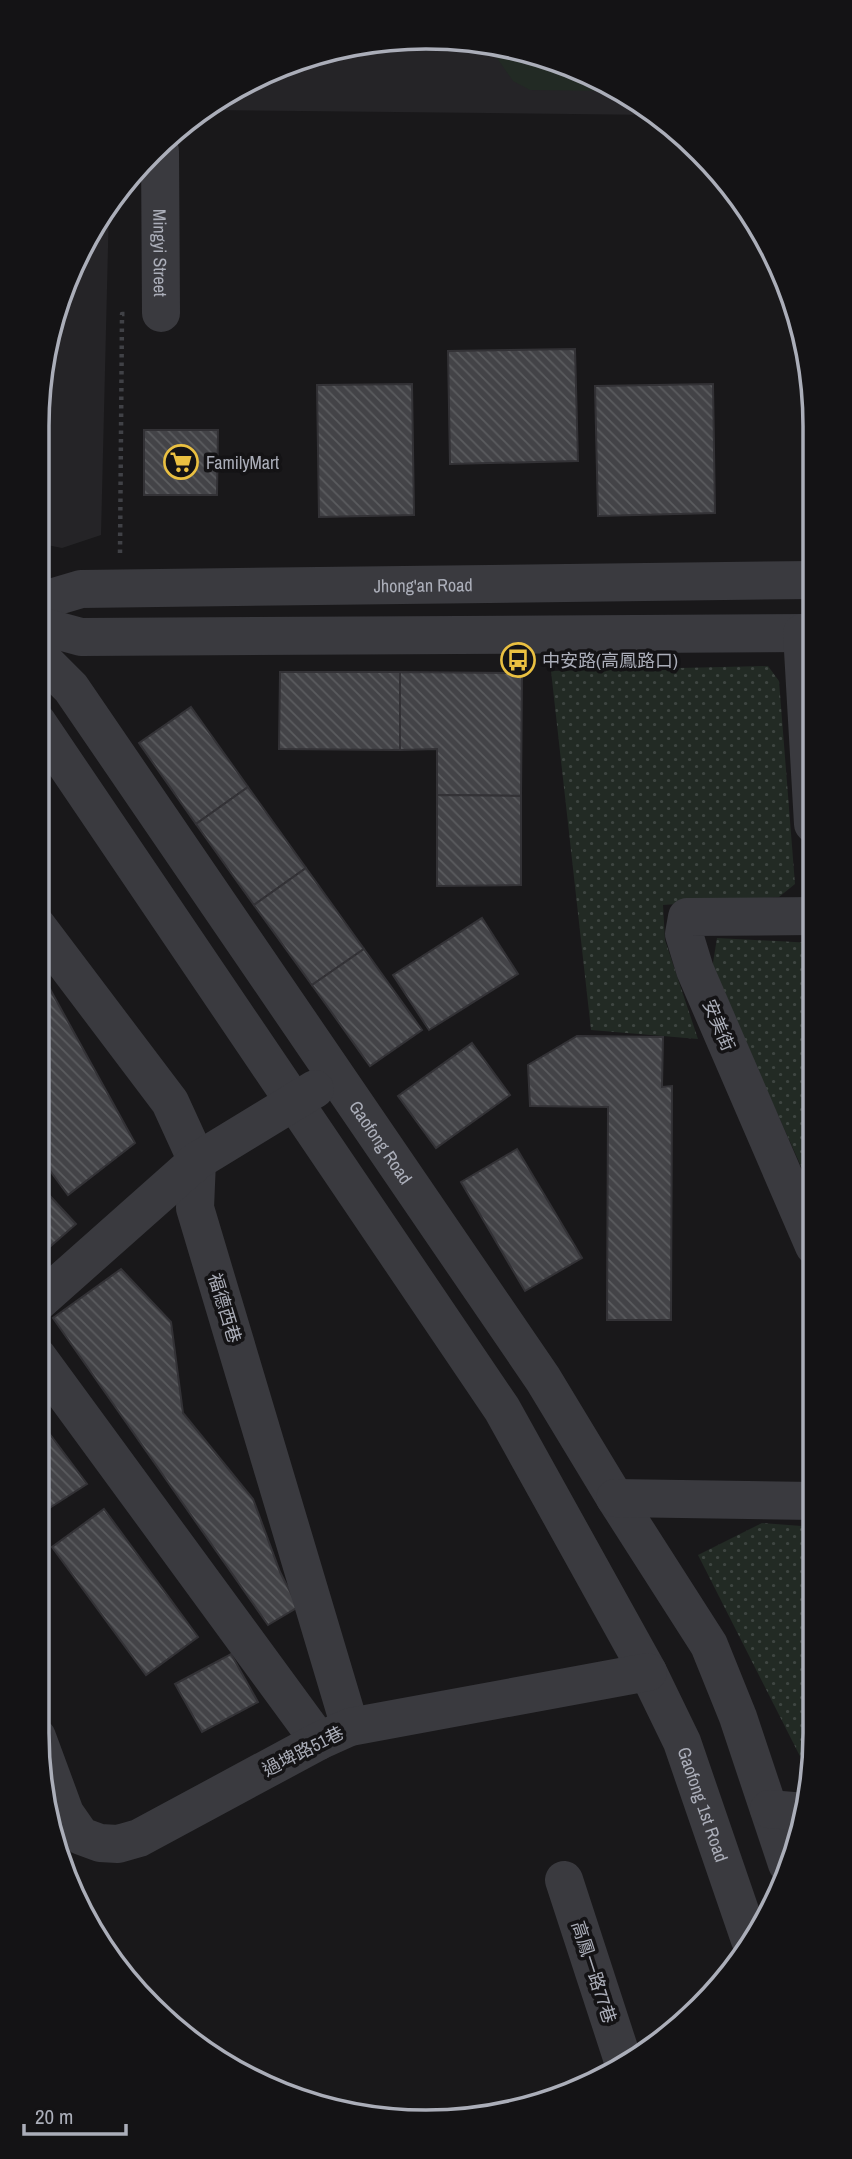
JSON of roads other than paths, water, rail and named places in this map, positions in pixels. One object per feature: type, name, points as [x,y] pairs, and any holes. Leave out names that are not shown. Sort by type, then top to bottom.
[{"type":"street","name":"Mingyi Street","points":[[160,158],[162,313]]},
{"type":"street","name":"Jhong'an Road","points":[[49,598],[81,589],[120,588],[803,580]]},
{"type":"street","points":[[49,628],[82,637],[803,633]]},
{"type":"street","name":"Gaofong Road","points":[[49,666],[71,688],[543,1379],[709,1645],[738,1717],[787,1810]]},
{"type":"street","points":[[49,740],[502,1409],[648,1672]]},
{"type":"street","name":"安美街","points":[[803,916],[687,917],[684,934],[695,970],[803,1220]]},
{"type":"street","name":"福德西巷","points":[[49,942],[170,1102],[197,1161],[195,1208],[334,1734]]},
{"type":"street","points":[[49,1292],[197,1161],[335,1077]]},
{"type":"street","points":[[49,1371],[334,1734]]},
{"type":"street","points":[[615,1498],[803,1501]]},
{"type":"street","name":"過埤路51巷","points":[[52,1776],[65,1813],[82,1836],[100,1843],[118,1844],[148,1833],[334,1734],[648,1672]]},
{"type":"street","name":"Gaofong 1st Road","points":[[648,1672],[682,1742],[747,1930]]},
{"type":"street","points":[[787,1810],[787,1841]]},
{"type":"street","name":"高鳳一路77巷","points":[[564,1880],[621,2055]]},
{"type":"place","name":"FamilyMart","points":[[181,462]]},
{"type":"place","name":"中安路(高鳳路口)","points":[[518,660]]}]
